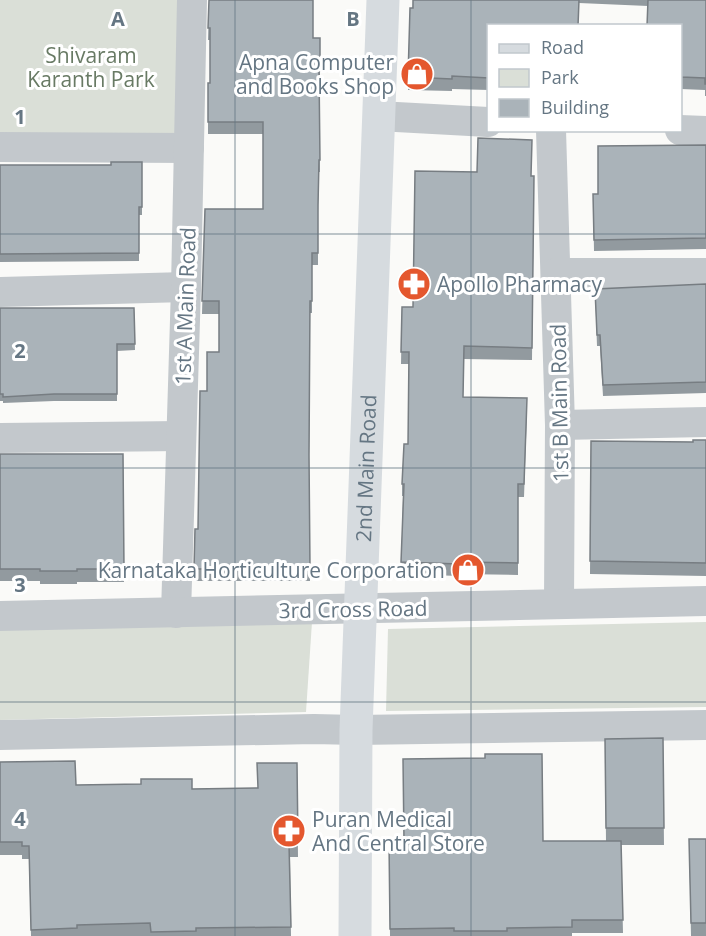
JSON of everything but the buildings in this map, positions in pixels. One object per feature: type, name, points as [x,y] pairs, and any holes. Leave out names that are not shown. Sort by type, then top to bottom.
[{"type":"main road","name":"2nd Main Road","points":[[355,936],[356,730],[383,0]]},
{"type":"street","name":"1st A Main Road","points":[[176,613],[192,0]]},
{"type":"street","points":[[378,116],[487,122]]},
{"type":"street","points":[[682,130],[706,130]]},
{"type":"street","name":"1st B Main Road","points":[[550,132],[560,426],[559,604]]},
{"type":"street","points":[[0,147],[189,148]]},
{"type":"street","points":[[556,273],[706,273]]},
{"type":"street","points":[[0,292],[186,287]]},
{"type":"street","points":[[560,426],[706,422]]},
{"type":"street","points":[[0,438],[181,436]]},
{"type":"street","name":"3rd Cross Road","points":[[0,616],[706,601]]},
{"type":"street","points":[[0,735],[706,725]]},
{"type":"green space","name":"Shivaram Karanth Park","points":[[0,0],[181,0],[181,134],[0,133]]},
{"type":"green space","points":[[312,622],[306,712],[0,720],[0,630]]},
{"type":"green space","points":[[706,622],[706,707],[386,711],[388,629]]},
{"type":"place","name":"Apna Computer and Books Shop","points":[[417,74]]},
{"type":"place","name":"Apollo Pharmacy","points":[[414,284]]},
{"type":"place","name":"Karnataka Horticulture Corporation","points":[[468,570]]},
{"type":"place","name":"Puran Medical And Central Store","points":[[289,831]]}]
